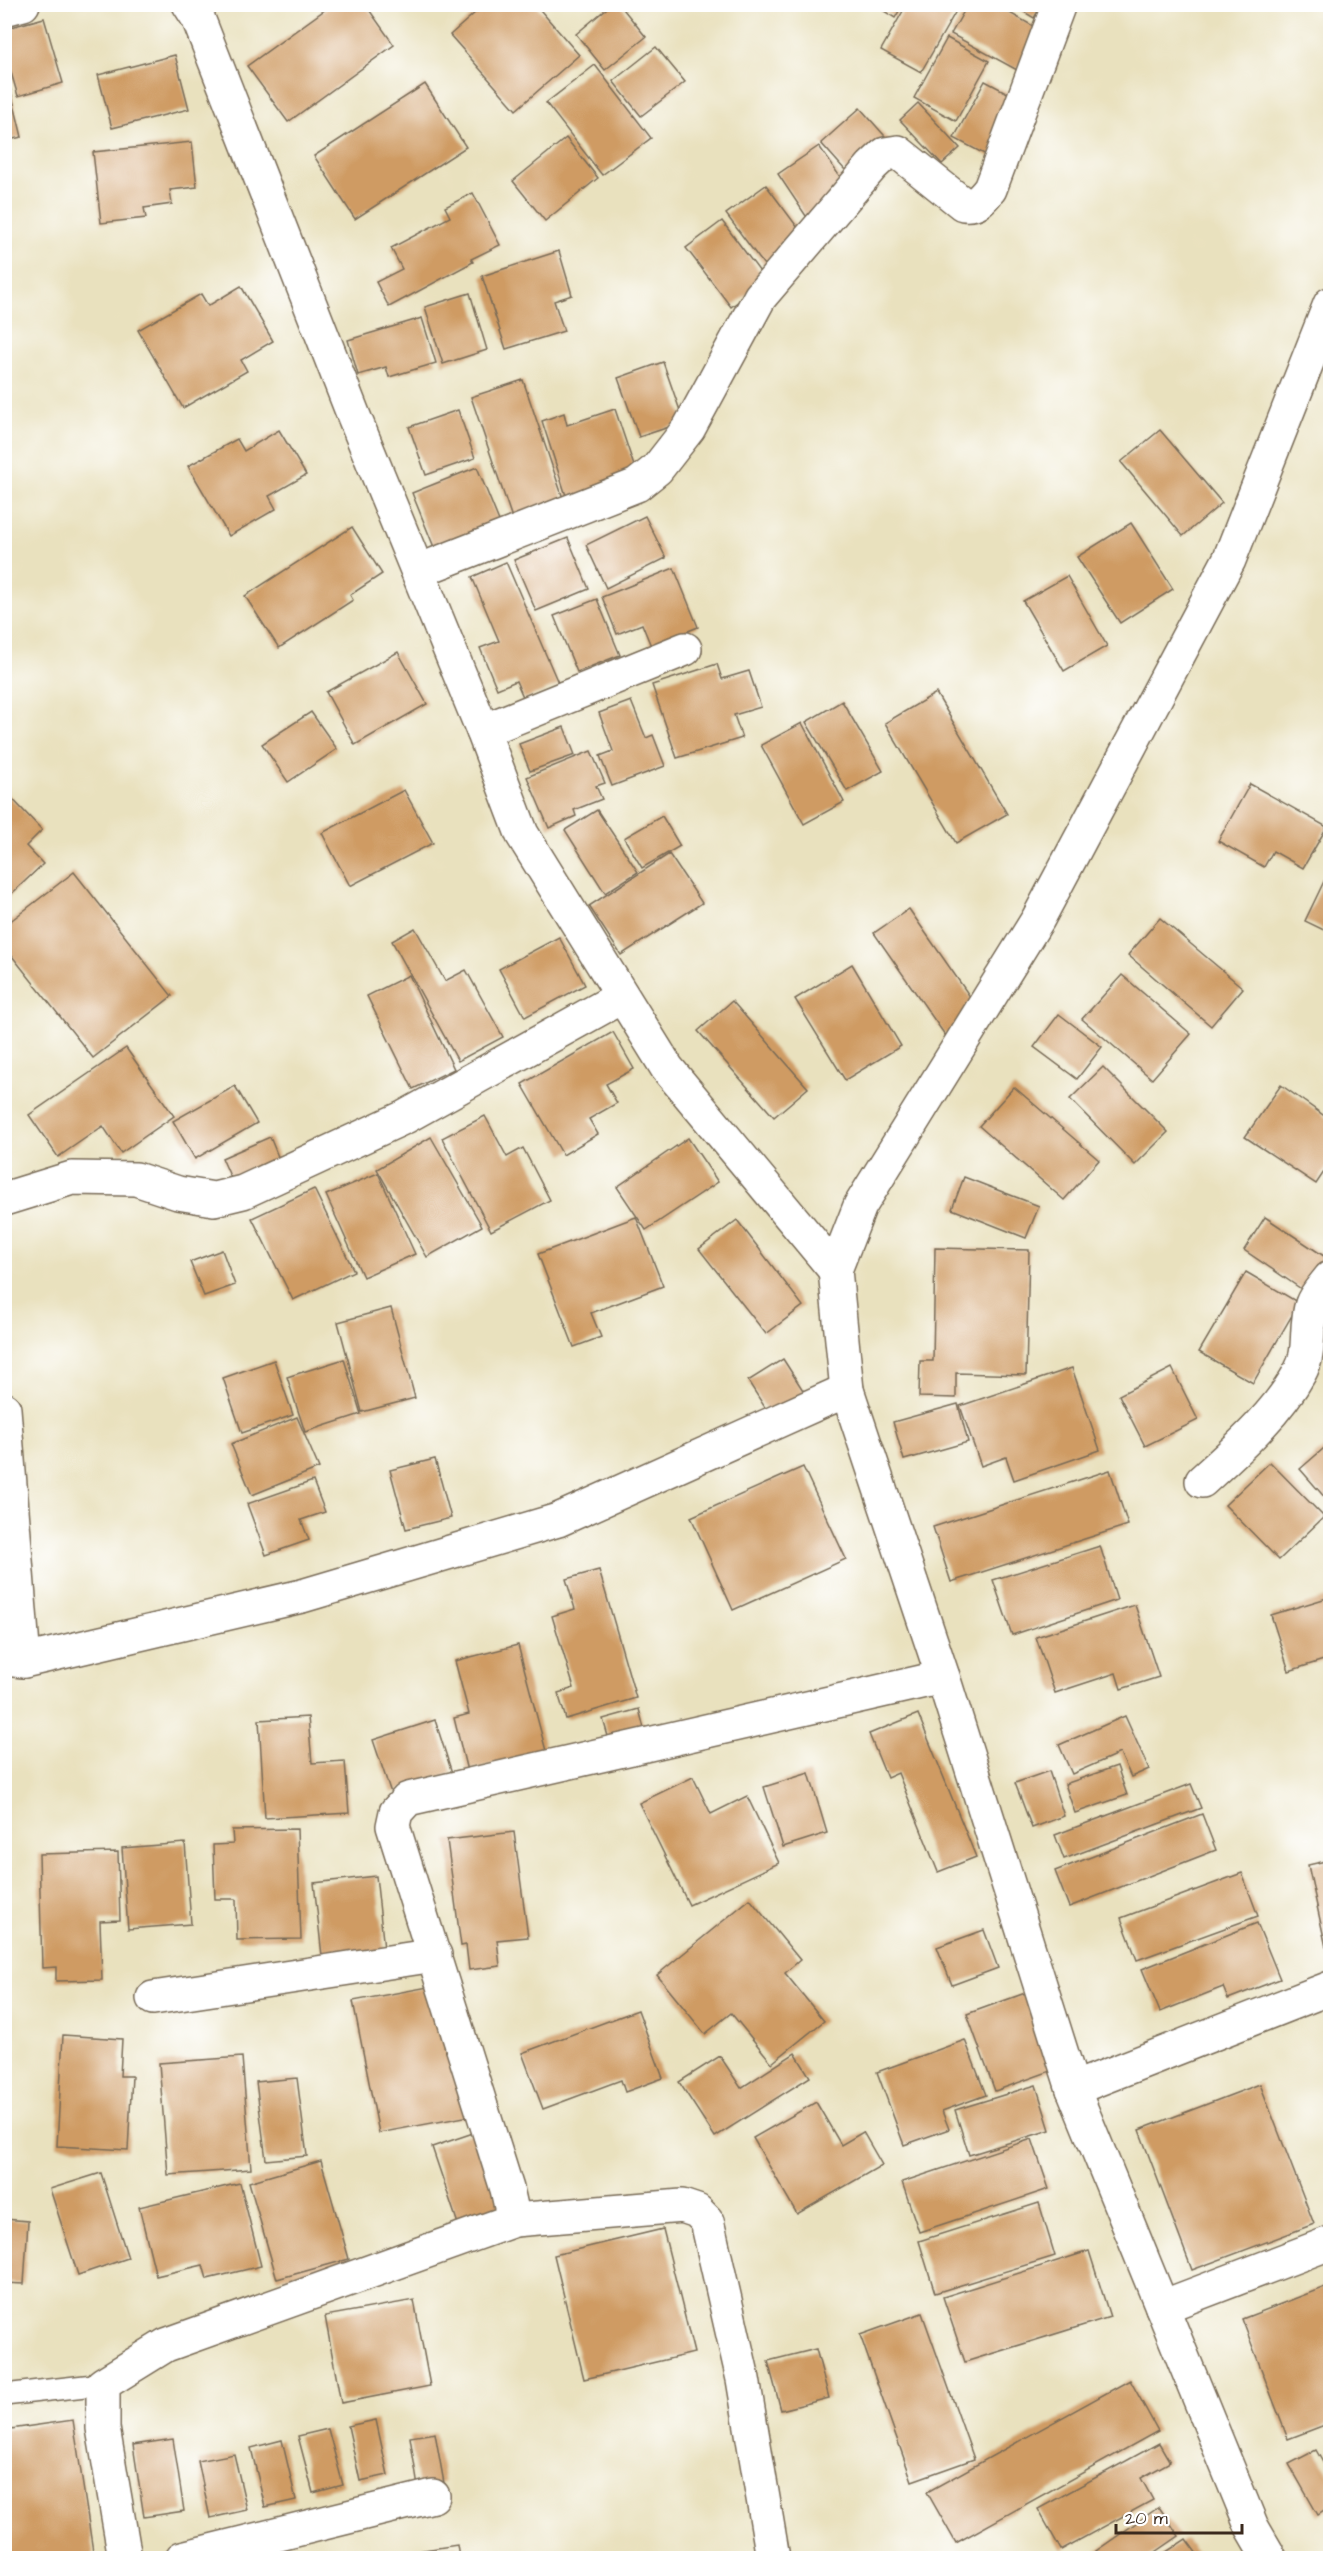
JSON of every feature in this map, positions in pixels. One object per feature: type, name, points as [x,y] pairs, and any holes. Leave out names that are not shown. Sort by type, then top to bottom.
[{"type":"street","points":[[4,9],[23,4]]},
{"type":"street","points":[[189,4],[198,18],[353,414],[483,731],[522,834],[667,1068],[835,1270]]},
{"type":"street","points":[[418,571],[637,484],[657,469],[688,428],[760,297],[872,166],[885,154],[898,152],[963,204],[972,205],[980,201],[990,189],[1059,4]]},
{"type":"street","points":[[1270,2559],[1252,2527],[1073,2089],[943,1677],[846,1390],[835,1270],[860,1206],[1038,919],[1229,560],[1330,304]]},
{"type":"street","points":[[483,731],[685,649]]},
{"type":"street","points":[[4,1198],[72,1178],[136,1179],[178,1193],[214,1198],[243,1192],[405,1117],[621,997]]},
{"type":"street","points":[[1202,1481],[1237,1449],[1269,1414],[1300,1372],[1306,1358],[1312,1302],[1330,1278]]},
{"type":"street","points":[[4,1409],[14,1660],[302,1596],[558,1520],[846,1390]]},
{"type":"street","points":[[514,2220],[507,2189],[393,1826],[396,1812],[408,1799],[943,1677]]},
{"type":"street","points":[[153,1998],[435,1955]]},
{"type":"street","points":[[1073,2089],[1330,1988]]},
{"type":"street","points":[[126,2559],[104,2428],[103,2384],[166,2345],[514,2220],[682,2205],[697,2211],[707,2221],[743,2379],[772,2559]]},
{"type":"street","points":[[1162,2307],[1330,2243]]},
{"type":"street","points":[[182,2559],[433,2496]]},
{"type":"lane","points":[[4,2395],[103,2384]]},
{"type":"building","points":[[333,4],[365,4],[394,45],[288,122],[247,66]]},
{"type":"building","points":[[485,4],[535,4],[579,55],[516,110],[450,35]]},
{"type":"building","points":[[612,4],[619,4],[646,37],[605,70],[576,34]]},
{"type":"building","points":[[873,4],[903,4],[895,18]]},
{"type":"building","points":[[907,4],[960,4],[921,72],[881,50]]},
{"type":"building","points":[[968,4],[994,4],[1040,30],[1017,70],[951,34]]},
{"type":"building","points":[[1011,4],[1042,4],[1034,18]]},
{"type":"building","points":[[44,18],[63,83],[18,96],[4,49],[4,29]]},
{"type":"building","points":[[947,38],[989,61],[956,121],[914,98]]},
{"type":"building","points":[[656,47],[685,82],[641,116],[613,81]]},
{"type":"building","points":[[175,55],[189,109],[112,128],[98,75]]},
{"type":"building","points":[[4,63],[22,137],[4,141]]},
{"type":"building","points":[[595,65],[651,138],[602,175],[546,103]]},
{"type":"building","points":[[985,81],[1021,100],[990,157],[954,138]]},
{"type":"building","points":[[425,84],[466,147],[355,219],[314,156]]},
{"type":"building","points":[[918,103],[960,148],[942,164],[900,120]]},
{"type":"building","points":[[860,108],[892,144],[853,179],[821,143]]},
{"type":"building","points":[[566,138],[598,178],[545,221],[513,181]]},
{"type":"building","points":[[192,142],[197,187],[170,190],[172,204],[144,208],[146,218],[101,223],[93,152]]},
{"type":"building","points":[[819,146],[849,190],[808,219],[778,174]]},
{"type":"building","points":[[766,185],[807,240],[767,269],[726,214]]},
{"type":"building","points":[[473,193],[500,245],[471,259],[473,262],[389,307],[376,282],[402,269],[391,248],[450,217],[445,207]]},
{"type":"building","points":[[722,221],[766,280],[731,307],[686,248]]},
{"type":"building","points":[[559,251],[572,295],[554,301],[564,331],[506,349],[482,276]]},
{"type":"building","points":[[241,286],[273,341],[241,360],[247,371],[183,408],[138,330],[201,294],[208,306]]},
{"type":"building","points":[[470,293],[487,350],[443,364],[425,307]]},
{"type":"building","points":[[422,318],[436,363],[389,377],[386,367],[358,375],[348,340]]},
{"type":"building","points":[[663,362],[684,422],[639,437],[618,378]]},
{"type":"building","points":[[523,380],[567,510],[515,527],[471,397]]},
{"type":"building","points":[[615,409],[639,481],[569,505],[542,421],[564,413],[567,425]]},
{"type":"building","points":[[458,410],[475,458],[426,475],[409,427]]},
{"type":"building","points":[[279,430],[306,475],[269,496],[276,509],[229,536],[188,466],[237,439],[244,451]]},
{"type":"building","points":[[1160,430],[1222,503],[1183,536],[1121,462]]},
{"type":"building","points":[[477,467],[501,526],[436,552],[412,493]]},
{"type":"building","points":[[645,516],[666,558],[606,588],[586,545]]},
{"type":"building","points":[[1131,523],[1173,589],[1120,623],[1077,557]]},
{"type":"building","points":[[352,527],[382,574],[350,595],[353,600],[279,648],[245,596]]},
{"type":"building","points":[[568,538],[589,589],[536,611],[514,560]]},
{"type":"building","points":[[506,562],[559,685],[524,699],[516,681],[497,689],[480,648],[499,641],[472,577]]},
{"type":"building","points":[[674,568],[698,627],[651,646],[642,624],[617,634],[602,597]]},
{"type":"building","points":[[1067,576],[1107,646],[1064,671],[1023,601]]},
{"type":"building","points":[[597,599],[620,655],[577,672],[554,616]]},
{"type":"building","points":[[398,652],[427,704],[355,745],[326,692]]},
{"type":"building","points":[[717,664],[722,679],[749,671],[761,707],[734,715],[742,738],[677,758],[652,685]]},
{"type":"building","points":[[936,693],[1007,814],[956,843],[885,723]]},
{"type":"building","points":[[631,701],[646,738],[653,735],[665,766],[612,786],[600,756],[613,751],[599,713]]},
{"type":"building","points":[[842,701],[883,771],[847,791],[806,722]]},
{"type":"building","points":[[311,712],[337,749],[288,782],[262,744]]},
{"type":"building","points":[[802,723],[844,802],[804,824],[761,745]]},
{"type":"building","points":[[564,727],[575,755],[530,771],[519,744]]},
{"type":"building","points":[[591,751],[605,783],[596,786],[602,799],[574,810],[576,816],[549,828],[527,777]]},
{"type":"building","points":[[1250,784],[1327,827],[1303,868],[1273,851],[1264,867],[1218,841]]},
{"type":"building","points":[[4,790],[42,830],[26,846],[43,864],[4,901]]},
{"type":"building","points":[[404,790],[433,843],[350,886],[322,833]]},
{"type":"building","points":[[597,810],[638,872],[605,893],[565,830]]},
{"type":"building","points":[[662,816],[680,846],[642,868],[624,838]]},
{"type":"building","points":[[669,854],[702,903],[621,955],[589,906]]},
{"type":"building","points":[[74,872],[172,996],[93,1058],[4,946],[4,926]]},
{"type":"building","points":[[1327,875],[1330,877],[1330,933],[1305,921]]},
{"type":"building","points":[[909,909],[980,1011],[945,1035],[874,933]]},
{"type":"building","points":[[1160,918],[1243,988],[1211,1026],[1128,955]]},
{"type":"building","points":[[415,928],[445,981],[466,970],[503,1037],[458,1061],[392,941]]},
{"type":"building","points":[[559,937],[585,985],[525,1017],[499,969]]},
{"type":"building","points":[[852,964],[901,1046],[845,1080],[795,999]]},
{"type":"building","points":[[409,975],[454,1069],[413,1089],[367,996]]},
{"type":"building","points":[[1122,975],[1191,1034],[1152,1079],[1082,1019]]},
{"type":"building","points":[[732,1001],[808,1088],[774,1117],[698,1031]]},
{"type":"building","points":[[1059,1014],[1102,1047],[1077,1079],[1034,1047]]},
{"type":"building","points":[[613,1032],[634,1069],[606,1084],[617,1103],[589,1119],[598,1134],[563,1155],[522,1084]]},
{"type":"building","points":[[126,1048],[174,1116],[121,1153],[103,1126],[58,1157],[29,1115]]},
{"type":"building","points":[[1103,1067],[1168,1132],[1135,1165],[1070,1099]]},
{"type":"building","points":[[1281,1085],[1330,1120],[1330,1163],[1316,1184],[1245,1137]]},
{"type":"building","points":[[235,1086],[257,1123],[195,1159],[173,1121]]},
{"type":"building","points":[[1014,1087],[1099,1160],[1064,1200],[979,1126]]},
{"type":"building","points":[[485,1116],[507,1157],[523,1148],[550,1200],[491,1231],[442,1138]]},
{"type":"building","points":[[270,1137],[281,1164],[234,1185],[222,1158]]},
{"type":"building","points":[[431,1137],[482,1226],[427,1257],[377,1169]]},
{"type":"building","points":[[688,1138],[718,1182],[646,1230],[617,1187]]},
{"type":"building","points":[[378,1173],[415,1254],[363,1277],[326,1195]]},
{"type":"building","points":[[964,1177],[1039,1206],[1026,1238],[952,1209]]},
{"type":"building","points":[[314,1189],[354,1271],[293,1300],[252,1218]]},
{"type":"building","points":[[636,1217],[663,1286],[591,1313],[601,1337],[574,1347],[538,1254]]},
{"type":"building","points":[[1265,1217],[1330,1260],[1330,1269],[1313,1297],[1244,1250]]},
{"type":"building","points":[[737,1220],[803,1306],[766,1334],[699,1249]]},
{"type":"building","points":[[935,1248],[1029,1250],[1026,1375],[956,1373],[956,1398],[919,1397],[920,1361],[933,1361]]},
{"type":"building","points":[[222,1250],[235,1285],[204,1296],[190,1262]]},
{"type":"building","points":[[1246,1272],[1299,1303],[1253,1383],[1199,1352]]},
{"type":"building","points":[[391,1308],[415,1398],[362,1412],[338,1322]]},
{"type":"building","points":[[344,1359],[361,1414],[305,1432],[287,1377]]},
{"type":"building","points":[[783,1359],[808,1398],[773,1420],[748,1381]]},
{"type":"building","points":[[274,1360],[293,1415],[242,1433],[223,1378]]},
{"type":"building","points":[[1072,1368],[1100,1450],[1014,1480],[1006,1457],[981,1466],[960,1406]]},
{"type":"building","points":[[1172,1368],[1198,1420],[1145,1446],[1119,1395]]},
{"type":"building","points":[[958,1404],[968,1442],[904,1460],[893,1422]]},
{"type":"building","points":[[297,1417],[319,1468],[252,1495],[231,1444]]},
{"type":"building","points":[[1330,1443],[1330,1497],[1327,1500],[1300,1469]]},
{"type":"building","points":[[435,1459],[451,1518],[406,1529],[390,1470]]},
{"type":"building","points":[[1270,1462],[1324,1517],[1279,1560],[1225,1505]]},
{"type":"building","points":[[803,1467],[846,1559],[733,1610],[691,1517]]},
{"type":"building","points":[[1110,1470],[1128,1525],[951,1582],[933,1527]]},
{"type":"building","points":[[313,1481],[325,1512],[301,1520],[309,1540],[266,1555],[247,1504]]},
{"type":"building","points":[[1100,1546],[1117,1600],[1012,1635],[993,1580]]},
{"type":"building","points":[[599,1570],[636,1698],[566,1719],[558,1693],[574,1688],[552,1616],[575,1609],[566,1579]]},
{"type":"building","points":[[1330,1597],[1330,1658],[1289,1671],[1271,1615]]},
{"type":"building","points":[[1135,1605],[1159,1677],[1121,1689],[1116,1673],[1055,1693],[1036,1637]]},
{"type":"building","points":[[518,1645],[546,1751],[467,1771],[454,1718],[469,1714],[455,1661]]},
{"type":"building","points":[[639,1709],[647,1740],[612,1750],[603,1719]]},
{"type":"building","points":[[918,1714],[976,1857],[938,1872],[898,1773],[887,1778],[869,1734]]},
{"type":"building","points":[[1125,1716],[1149,1769],[1131,1777],[1120,1753],[1072,1774],[1059,1745]]},
{"type":"building","points":[[308,1717],[312,1763],[345,1761],[349,1813],[265,1818],[259,1720]]},
{"type":"building","points":[[435,1720],[452,1773],[391,1793],[373,1740]]},
{"type":"building","points":[[1117,1766],[1127,1795],[1075,1813],[1065,1784]]},
{"type":"building","points":[[1049,1771],[1064,1816],[1032,1828],[1015,1783]]},
{"type":"building","points":[[809,1773],[827,1833],[783,1847],[764,1787]]},
{"type":"building","points":[[693,1777],[711,1814],[747,1796],[779,1863],[689,1905],[639,1803]]},
{"type":"building","points":[[1191,1784],[1201,1808],[1064,1859],[1055,1835]]},
{"type":"building","points":[[1202,1814],[1216,1850],[1069,1907],[1055,1871]]},
{"type":"building","points":[[297,1829],[301,1939],[237,1940],[236,1899],[215,1899],[213,1845],[233,1844],[232,1830]]},
{"type":"building","points":[[514,1832],[528,1937],[497,1940],[500,1966],[469,1970],[466,1945],[461,1946],[447,1840]]},
{"type":"building","points":[[185,1843],[191,1924],[128,1929],[122,1848]]},
{"type":"building","points":[[118,1852],[120,1920],[100,1921],[102,1980],[56,1981],[56,1967],[42,1968],[39,1854]]},
{"type":"building","points":[[1330,1860],[1330,1946],[1326,1947],[1308,1865]]},
{"type":"building","points":[[4,1872],[9,1902],[4,1902]]},
{"type":"building","points":[[1242,1873],[1258,1916],[1137,1960],[1121,1918]]},
{"type":"building","points":[[376,1876],[385,1958],[323,1965],[314,1883]]},
{"type":"building","points":[[750,1899],[800,1960],[785,1973],[824,2021],[772,2063],[731,2013],[705,2034],[657,1975]]},
{"type":"building","points":[[1257,1923],[1280,1979],[1228,1999],[1223,1987],[1160,2012],[1142,1969]]},
{"type":"building","points":[[984,1930],[998,1968],[952,1985],[937,1947]]},
{"type":"building","points":[[444,1984],[470,2116],[379,2133],[353,2001]]},
{"type":"building","points":[[1028,1992],[1056,2069],[995,2091],[967,2014]]},
{"type":"building","points":[[638,2010],[663,2078],[625,2092],[621,2080],[543,2109],[522,2053]]},
{"type":"building","points":[[63,2035],[122,2039],[120,2076],[132,2076],[128,2150],[57,2146]]},
{"type":"building","points":[[965,2040],[986,2095],[942,2111],[949,2129],[904,2145],[877,2072]]},
{"type":"building","points":[[795,2053],[810,2077],[715,2137],[679,2082],[720,2056],[741,2088]]},
{"type":"building","points":[[242,2057],[251,2169],[168,2175],[159,2063]]},
{"type":"building","points":[[297,2078],[307,2156],[266,2160],[256,2082]]},
{"type":"building","points":[[1260,2084],[1314,2224],[1192,2270],[1139,2130]]},
{"type":"building","points":[[1036,2085],[1050,2130],[969,2155],[955,2110]]},
{"type":"building","points":[[816,2102],[841,2145],[863,2132],[882,2165],[797,2214],[753,2138]]},
{"type":"building","points":[[479,2131],[507,2211],[459,2227],[432,2147]]},
{"type":"building","points":[[1032,2139],[1049,2189],[919,2232],[902,2182]]},
{"type":"building","points":[[321,2161],[349,2259],[277,2279],[249,2182]]},
{"type":"building","points":[[101,2173],[128,2258],[78,2275],[50,2189]]},
{"type":"building","points":[[240,2183],[261,2266],[207,2279],[203,2265],[156,2276],[139,2207]]},
{"type":"building","points":[[1039,2203],[1055,2256],[935,2293],[919,2241]]},
{"type":"building","points":[[4,2219],[28,2221],[24,2284],[4,2283]]},
{"type":"building","points":[[663,2229],[694,2353],[584,2379],[554,2255]]},
{"type":"building","points":[[1089,2251],[1110,2317],[965,2362],[943,2297]]},
{"type":"building","points":[[1330,2285],[1330,2423],[1288,2439],[1242,2319]]},
{"type":"building","points":[[414,2300],[430,2386],[341,2403],[325,2316]]},
{"type":"building","points":[[922,2313],[974,2459],[912,2481],[860,2335]]},
{"type":"building","points":[[816,2349],[829,2398],[781,2410],[768,2361]]},
{"type":"building","points":[[1130,2380],[1158,2431],[956,2543],[927,2492]]},
{"type":"building","points":[[73,2420],[94,2558],[4,2558],[4,2430]]},
{"type":"building","points":[[376,2420],[388,2475],[360,2481],[348,2426]]},
{"type":"building","points":[[328,2429],[343,2485],[313,2493],[298,2436]]},
{"type":"building","points":[[435,2433],[444,2483],[418,2487],[410,2437]]},
{"type":"building","points":[[173,2439],[184,2511],[144,2517],[133,2445]]},
{"type":"building","points":[[282,2440],[296,2500],[265,2507],[251,2448]]},
{"type":"building","points":[[1159,2443],[1170,2462],[1141,2478],[1153,2500],[1061,2550],[1038,2509]]},
{"type":"building","points":[[1316,2450],[1330,2475],[1330,2507],[1318,2515],[1289,2464]]},
{"type":"building","points":[[234,2454],[247,2510],[210,2518],[198,2461]]},
{"type":"building","points":[[1159,2507],[1179,2536],[1147,2558],[1101,2558],[1096,2551]]},
{"type":"building","points":[[1186,2539],[1200,2558],[1157,2558]]},
{"type":"building","points":[[457,2545],[459,2558],[412,2558],[411,2552]]}]
